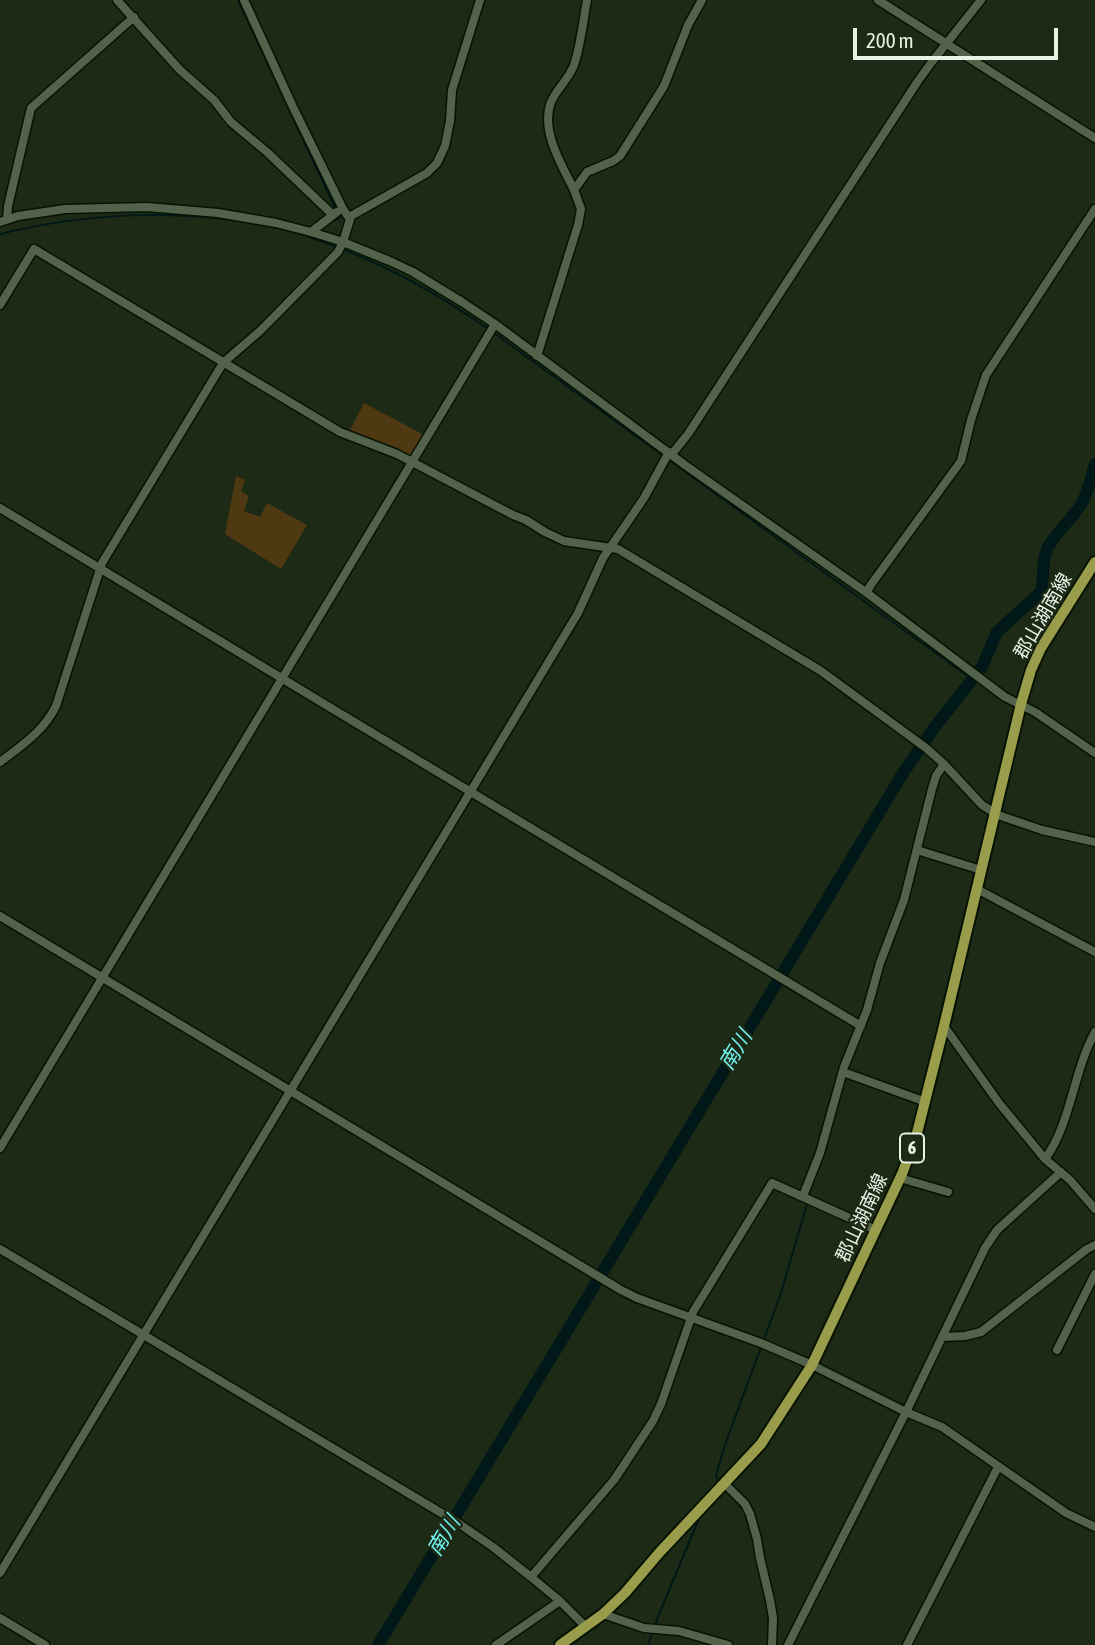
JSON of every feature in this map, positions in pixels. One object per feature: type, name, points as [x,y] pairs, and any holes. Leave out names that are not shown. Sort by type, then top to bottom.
[{"type":"main road","name":"郡山湖南線","points":[[560,1645],[603,1614],[625,1593],[761,1444],[812,1365],[900,1178],[916,1137],[1031,670],[1041,648],[1095,562]]},
{"type":"street","points":[[117,0],[180,70],[214,100],[231,122],[333,215]]},
{"type":"street","points":[[244,0],[293,107],[349,218]]},
{"type":"street","points":[[0,762],[41,729],[51,716],[100,568],[224,362],[269,322],[341,247],[349,218],[427,173],[437,163],[448,132],[452,90],[480,0]]},
{"type":"street","points":[[537,356],[581,209],[554,149],[549,118],[550,104],[569,78],[575,62],[587,0]]},
{"type":"street","points":[[573,190],[587,172],[620,156],[664,86],[688,25],[700,4],[688,0]]},
{"type":"street","points":[[878,0],[1095,138]]},
{"type":"street","points":[[0,1573],[578,613],[598,567],[670,453],[688,434],[913,89],[981,0]]},
{"type":"street","points":[[134,17],[31,108],[4,221],[65,209],[167,207],[218,212],[311,232],[341,247],[414,272],[462,302],[492,328],[537,356],[867,593],[1005,697],[1021,704],[1095,753]]},
{"type":"street","points":[[311,232],[343,209]]},
{"type":"street","points":[[867,593],[961,461],[986,375],[1095,209]]},
{"type":"street","points":[[0,305],[34,249],[340,432],[411,461],[554,537],[572,543],[618,549],[821,671],[926,748],[982,804],[995,813],[1042,830],[1095,842]]},
{"type":"street","points":[[0,1148],[492,328]]},
{"type":"street","points":[[0,508],[861,1026]]},
{"type":"street","points":[[803,1196],[820,1153],[843,1072],[871,997],[880,963],[904,900],[932,789],[943,764]]},
{"type":"street","points":[[917,850],[981,870]]},
{"type":"street","points":[[976,889],[1095,952]]},
{"type":"street","points":[[0,916],[606,1281],[637,1298],[761,1343],[812,1365],[906,1412],[943,1427],[1066,1513],[1095,1526]]},
{"type":"street","points":[[944,1026],[999,1103],[1045,1159],[1061,1172],[1095,1209]]},
{"type":"street","points":[[1045,1159],[1058,1138],[1083,1058],[1095,1032]]},
{"type":"street","points":[[843,1072],[926,1102]]},
{"type":"street","points":[[788,1645],[906,1412],[985,1248],[994,1234],[1061,1172]]},
{"type":"street","points":[[900,1178],[948,1192]]},
{"type":"street","points":[[531,1577],[614,1480],[653,1421],[691,1317],[772,1183],[876,1230]]},
{"type":"street","points":[[942,1337],[981,1332],[1095,1245]]},
{"type":"street","points":[[0,1249],[458,1524],[531,1577],[586,1627]]},
{"type":"street","points":[[1058,1350],[1095,1274]]},
{"type":"street","points":[[908,1645],[998,1467]]},
{"type":"street","points":[[724,1483],[745,1504],[750,1514],[770,1600],[773,1618],[772,1645]]},
{"type":"street","points":[[496,1645],[560,1601]]},
{"type":"street","points":[[603,1614],[644,1628],[679,1631],[728,1645]]},
{"type":"street","points":[[0,1618],[45,1645]]},
{"type":"shaded area","points":[[364,403],[424,435],[411,456],[349,432]]},
{"type":"shaded area","points":[[236,476],[245,480],[241,491],[249,496],[244,511],[260,517],[267,503],[307,525],[281,569],[225,534]]},
{"type":"waterway","points":[[238,0],[336,210]]},
{"type":"waterway","points":[[325,226],[340,217],[339,215]]},
{"type":"waterway","points":[[0,234],[35,226],[107,217],[179,216],[251,223],[286,230],[336,247]]},
{"type":"waterway","points":[[342,249],[417,284],[487,328]]},
{"type":"waterway","points":[[494,333],[662,455]]},
{"type":"waterway","points":[[669,460],[973,680]]},
{"type":"waterway","name":"南川","points":[[378,1645],[903,773],[982,667],[997,632],[1041,592],[1047,549],[1083,501],[1095,464]]},
{"type":"waterway","points":[[778,982],[855,1027]]},
{"type":"waterway","points":[[847,1071],[851,1060]]},
{"type":"waterway","points":[[841,1091],[846,1077]]},
{"type":"waterway","points":[[809,1195],[817,1170]]},
{"type":"waterway","points":[[763,1342],[781,1293],[807,1204]]},
{"type":"waterway","points":[[715,1486],[726,1442],[761,1347]]},
{"type":"waterway","points":[[655,1624],[700,1516]]},
{"type":"waterway","points":[[648,1645],[652,1633]]}]
